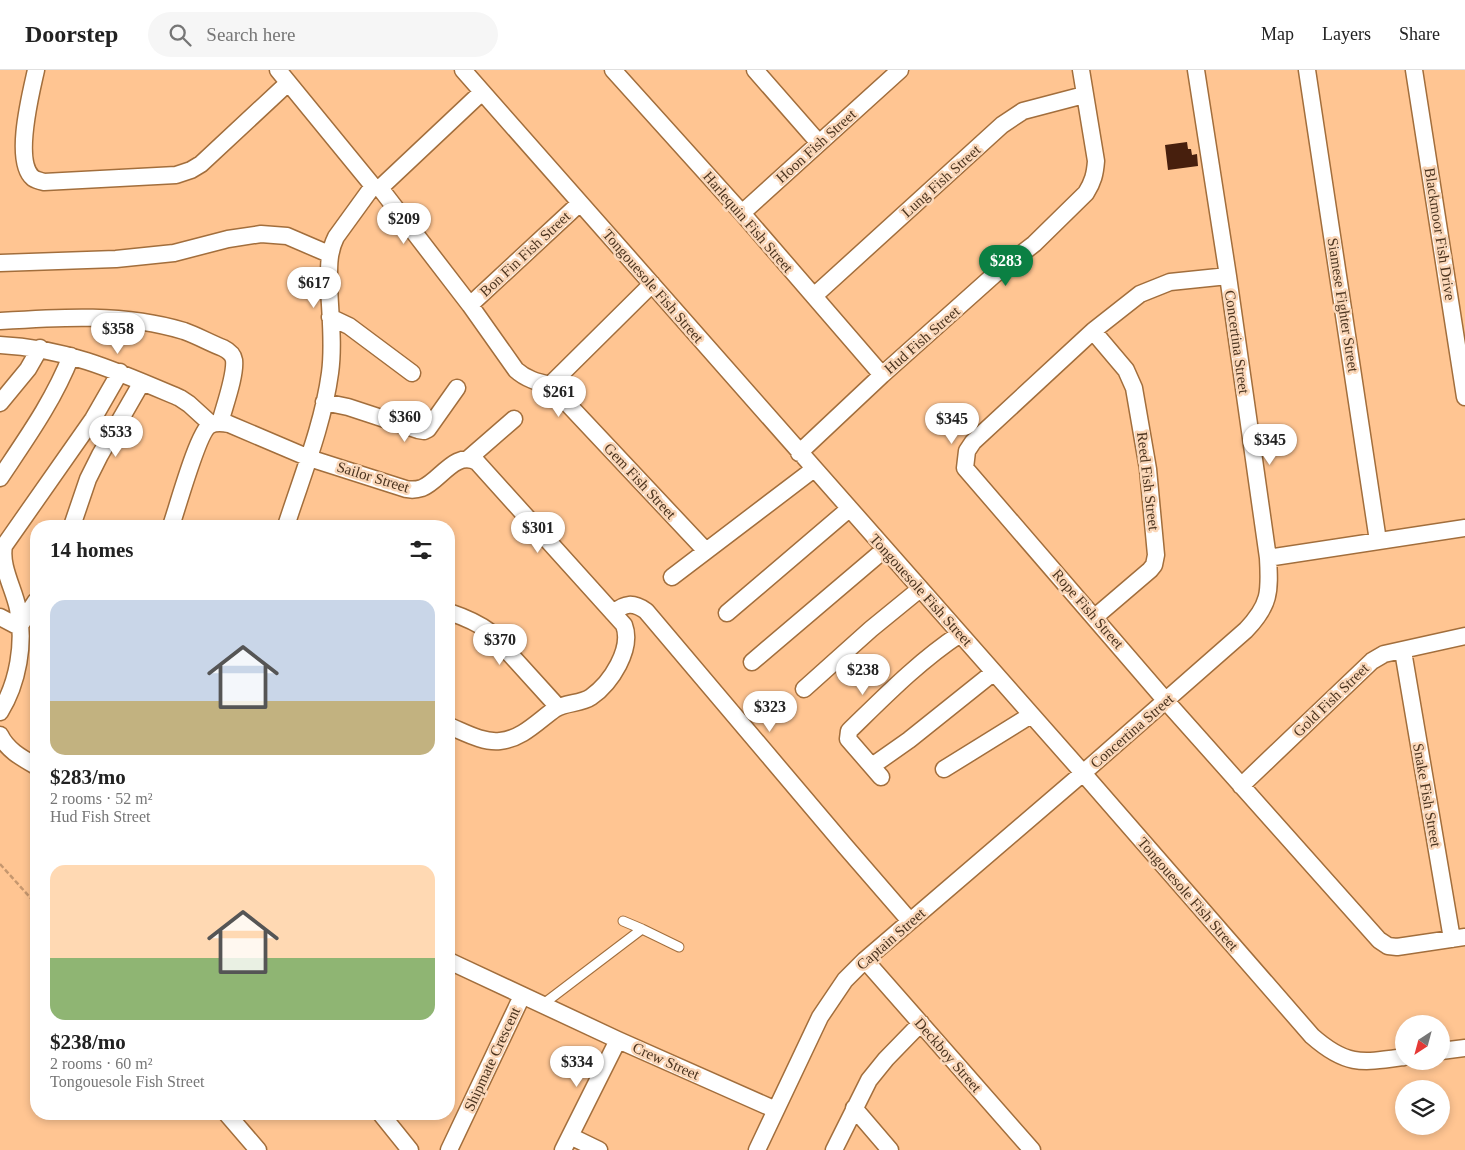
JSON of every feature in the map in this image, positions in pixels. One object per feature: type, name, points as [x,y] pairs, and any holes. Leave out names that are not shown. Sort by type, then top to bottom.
[{"type":"street","points":[[36,70],[25,119],[24,148],[27,170],[33,178],[44,182],[176,174],[191,170],[200,164],[283,76]]},
{"type":"street","name":"Tongouesole Fish Street","points":[[463,70],[1083,773],[1312,1036],[1327,1048],[1350,1060],[1367,1062],[1395,1058]]},
{"type":"street","name":"Harlequin Fish Street","points":[[613,70],[742,213],[882,375]]},
{"type":"street","points":[[755,70],[819,143]]},
{"type":"street","name":"Hud Fish Street","points":[[799,452],[882,375],[994,276],[1034,244],[1086,193],[1095,175],[1096,161],[1081,70]]},
{"type":"street","name":"Concertina Street","points":[[1083,773],[1246,630],[1258,617],[1266,603],[1268,594],[1268,558],[1228,276],[1196,70]]},
{"type":"street","name":"Siamese Fighter Street","points":[[1307,70],[1378,541]]},
{"type":"street","name":"Blackmoor Fish Drive","points":[[1414,70],[1465,397]]},
{"type":"street","name":"Hoon Fish Street","points":[[742,213],[819,143],[890,73]]},
{"type":"street","name":"Bon Fin Fish Street","points":[[283,76],[376,187],[470,305],[516,370],[521,375],[534,381],[550,385]]},
{"type":"street","points":[[288,520],[309,458],[330,372],[330,254],[336,237],[376,187],[482,92]]},
{"type":"street","name":"Lung Fish Street","points":[[814,296],[1002,125],[1023,111],[1084,95]]},
{"type":"street","name":"Bon Fin Fish Street","points":[[470,305],[580,202]]},
{"type":"street","points":[[0,263],[116,259],[174,253],[228,239],[261,234],[287,236],[330,254]]},
{"type":"street","name":"Rope Fish Street","points":[[1228,276],[1170,282],[1140,294],[1094,331],[973,442],[967,452],[965,468],[1166,701],[1384,944],[1397,947],[1458,938]]},
{"type":"street","points":[[550,385],[652,284]]},
{"type":"street","points":[[330,317],[349,326],[412,373]]},
{"type":"street","points":[[0,321],[97,318],[146,322],[186,332],[230,352],[234,358],[234,371],[216,424],[204,433],[196,451],[173,520]]},
{"type":"street","name":"Reed Fish Street","points":[[1094,331],[1126,370],[1134,388],[1148,469],[1156,555],[1154,565],[1150,570],[1095,617]]},
{"type":"street","points":[[0,345],[40,348],[120,372],[180,398],[216,424],[229,424],[309,458]]},
{"type":"street","points":[[0,402],[28,369],[40,348]]},
{"type":"street","points":[[0,478],[48,404],[71,356]]},
{"type":"street","points":[[0,712],[8,700],[19,664],[20,644],[18,610],[3,557],[4,537],[93,419],[120,372]]},
{"type":"street","points":[[74,520],[88,480],[100,455],[142,382]]},
{"type":"street","name":"Gem Fish Street","points":[[550,385],[706,551]]},
{"type":"street","points":[[324,402],[348,407],[424,431],[428,429],[457,388]]},
{"type":"street","points":[[463,460],[514,419]]},
{"type":"street","name":"Sailor Street","points":[[309,458],[399,488],[415,490],[429,484],[463,460]]},
{"type":"street","points":[[455,728],[486,740],[498,742],[520,735],[558,707],[590,697],[609,680],[621,661],[626,639],[624,625],[476,462],[463,460]]},
{"type":"street","points":[[672,577],[814,469]]},
{"type":"street","points":[[727,613],[849,509]]},
{"type":"street","points":[[1268,558],[1465,528]]},
{"type":"street","points":[[752,662],[885,549]]},
{"type":"street","points":[[804,689],[920,589]]},
{"type":"street","points":[[613,613],[621,606],[629,604],[637,605],[646,611],[910,921]]},
{"type":"street","points":[[19,627],[30,611]]},
{"type":"street","points":[[455,614],[480,624],[490,632],[558,707]]},
{"type":"street","points":[[0,616],[19,627]]},
{"type":"street","points":[[960,634],[934,653],[849,731],[848,739],[876,772],[909,740],[994,672]]},
{"type":"street","name":"Gold Fish Street","points":[[1241,786],[1372,661],[1384,654],[1465,636]]},
{"type":"street","name":"Snake Fish Street","points":[[1403,651],[1458,938]]},
{"type":"street","points":[[944,769],[1031,715]]},
{"type":"street","points":[[0,734],[3,741],[10,748],[30,762]]},
{"type":"street","name":"Captain Street","points":[[757,1150],[820,1017],[846,980],[865,960],[1083,773]]},
{"type":"street","name":"Deckboy Street","points":[[865,960],[1032,1150]]},
{"type":"street","name":"Crew Street","points":[[455,964],[618,1040],[776,1110]]},
{"type":"street","name":"Shipmate Crescent","points":[[449,1150],[522,996]]},
{"type":"street","points":[[834,1150],[854,1108],[876,1071],[920,1023]]},
{"type":"street","points":[[599,1150],[567,1143],[618,1040]]},
{"type":"street","points":[[1450,1050],[1465,1048]]},
{"type":"street","points":[[854,1108],[890,1150]]},
{"type":"street","points":[[232,1120],[258,1150]]},
{"type":"street","points":[[385,1120],[410,1150]]},
{"type":"lane","points":[[623,921],[680,947]]},
{"type":"lane","points":[[542,1005],[642,929]]},
{"type":"path","points":[[0,864],[30,897]]},
{"type":"building","points":[[1187,142],[1188,149],[1191,149],[1192,155],[1197,154],[1198,166],[1168,170],[1165,145]]}]
